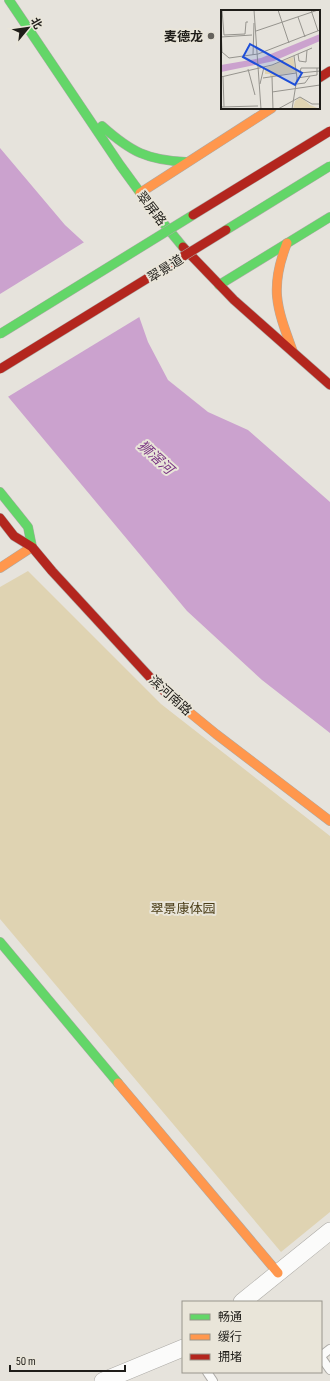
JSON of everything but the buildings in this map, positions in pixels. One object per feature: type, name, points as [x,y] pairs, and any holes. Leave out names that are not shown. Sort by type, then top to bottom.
[{"type":"street","name":"翠屏路","points":[[9,0],[80,107],[140,193],[181,244],[219,285],[243,308],[330,385]]},
{"type":"street","points":[[320,77],[330,71]]},
{"type":"street","points":[[80,107],[118,141],[133,151],[150,158],[168,162],[186,162]]},
{"type":"street","points":[[140,193],[270,109]]},
{"type":"street","points":[[0,334],[330,131]]},
{"type":"street","name":"翠景道","points":[[0,369],[330,166]]},
{"type":"street","points":[[219,285],[330,217]]},
{"type":"street","points":[[287,243],[281,256],[275,284],[279,313],[293,353]]},
{"type":"street","name":"滨河南路","points":[[0,492],[28,526],[32,547]]},
{"type":"street","name":"滨河南路","points":[[0,518],[14,536],[32,547],[52,571],[158,686],[216,734],[330,821]]},
{"type":"street","points":[[0,568],[32,547]]},
{"type":"street","points":[[0,942],[278,1273]]},
{"type":"street","points":[[243,1301],[330,1231]]},
{"type":"street","points":[[104,1381],[182,1348]]},
{"type":"lane","points":[[322,1355],[330,1349]]},
{"type":"lane","points":[[322,1358],[330,1370]]},
{"type":"green space","name":"翠景康体园","points":[[28,571],[161,704],[330,836],[330,1212],[281,1252],[0,919],[0,587]]},
{"type":"water","name":"狮滘河","points":[[0,148],[65,225],[127,282],[148,342],[168,380],[208,412],[248,430],[330,502],[330,733],[262,680],[187,611],[0,387]]},
{"type":"pier","points":[[86,241],[129,281],[141,316],[6,398],[0,391],[0,294]]},
{"type":"traffic: fast","points":[[9,0],[120,165],[155,213],[183,247]]},
{"type":"traffic: fast","points":[[102,126],[112,135],[140,153],[160,159],[186,162]]},
{"type":"traffic: fast","points":[[226,230],[330,166]]},
{"type":"traffic: fast","points":[[0,334],[193,215]]},
{"type":"traffic: fast","points":[[219,285],[330,217]]},
{"type":"traffic: fast","points":[[0,492],[28,527],[32,547]]},
{"type":"traffic: fast","points":[[0,942],[118,1083]]},
{"type":"traffic: slow","points":[[140,193],[270,109]]},
{"type":"traffic: slow","points":[[287,243],[278,273],[277,298],[279,310],[293,352]]},
{"type":"traffic: slow","points":[[0,568],[32,547]]},
{"type":"traffic: slow","points":[[183,707],[330,821]]},
{"type":"traffic: slow","points":[[118,1083],[278,1273]]},
{"type":"traffic: jam","points":[[320,77],[330,71]]},
{"type":"traffic: jam","points":[[193,215],[330,131]]},
{"type":"traffic: jam","points":[[0,369],[226,230]]},
{"type":"traffic: jam","points":[[183,247],[234,300],[330,385]]},
{"type":"traffic: jam","points":[[0,518],[14,536],[32,547],[52,571],[158,686],[183,707]]},
{"type":"place","name":"麦德龙","points":[[211,36]]}]
